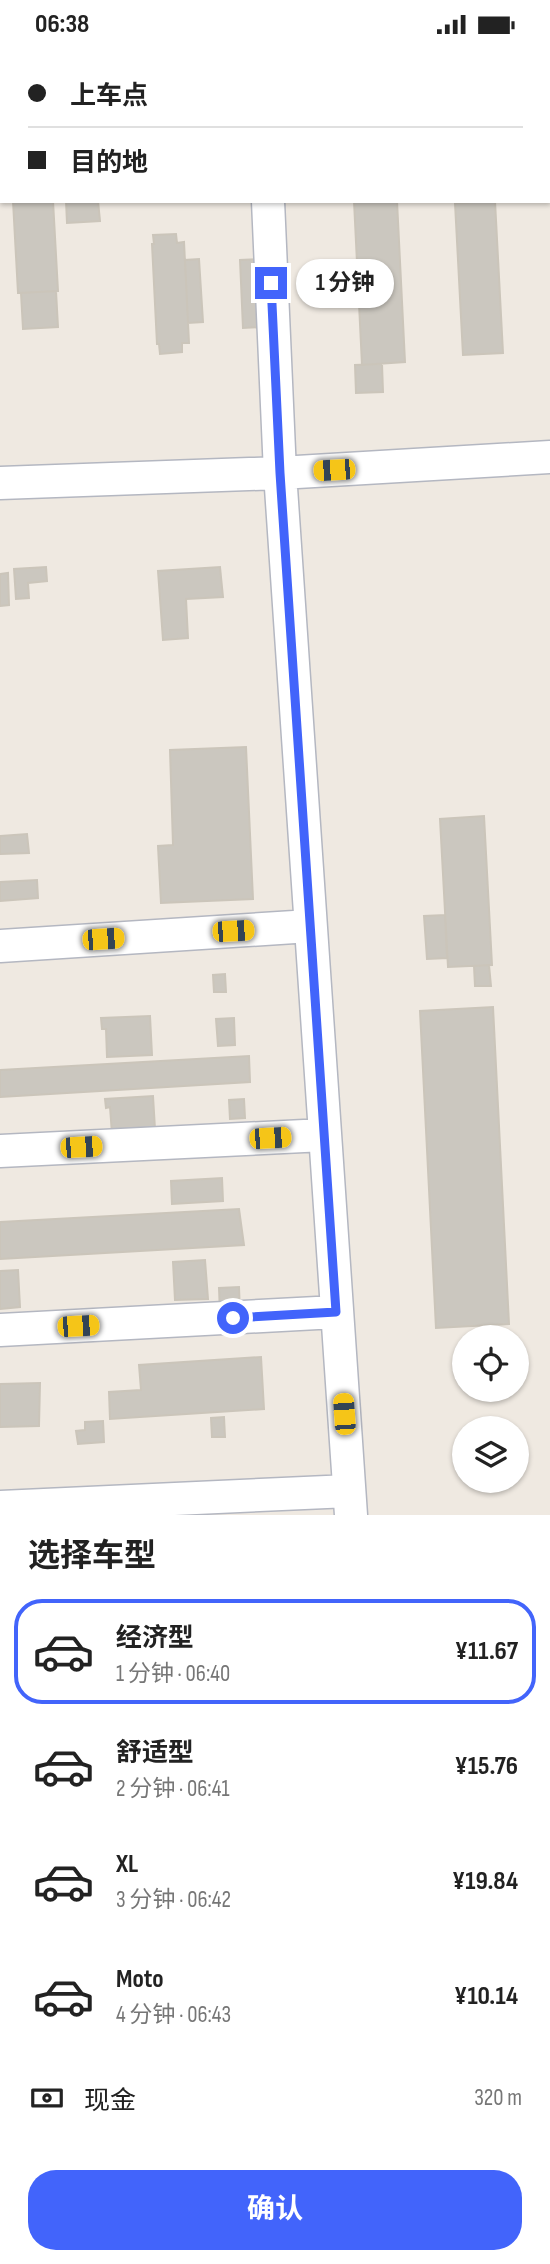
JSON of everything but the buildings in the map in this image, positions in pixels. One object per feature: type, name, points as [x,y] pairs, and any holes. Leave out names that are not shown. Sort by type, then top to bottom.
[{"type":"street","points":[[8,1510],[350,1503],[280,473],[268,203]]},
{"type":"street","points":[[0,483],[280,473],[550,457]]},
{"type":"street","points":[[0,946],[310,926]]},
{"type":"street","points":[[0,1151],[324,1135]]},
{"type":"street","points":[[0,1330],[336,1312]]},
{"type":"route","points":[[233,1318],[336,1312],[280,473],[271,283]]}]
